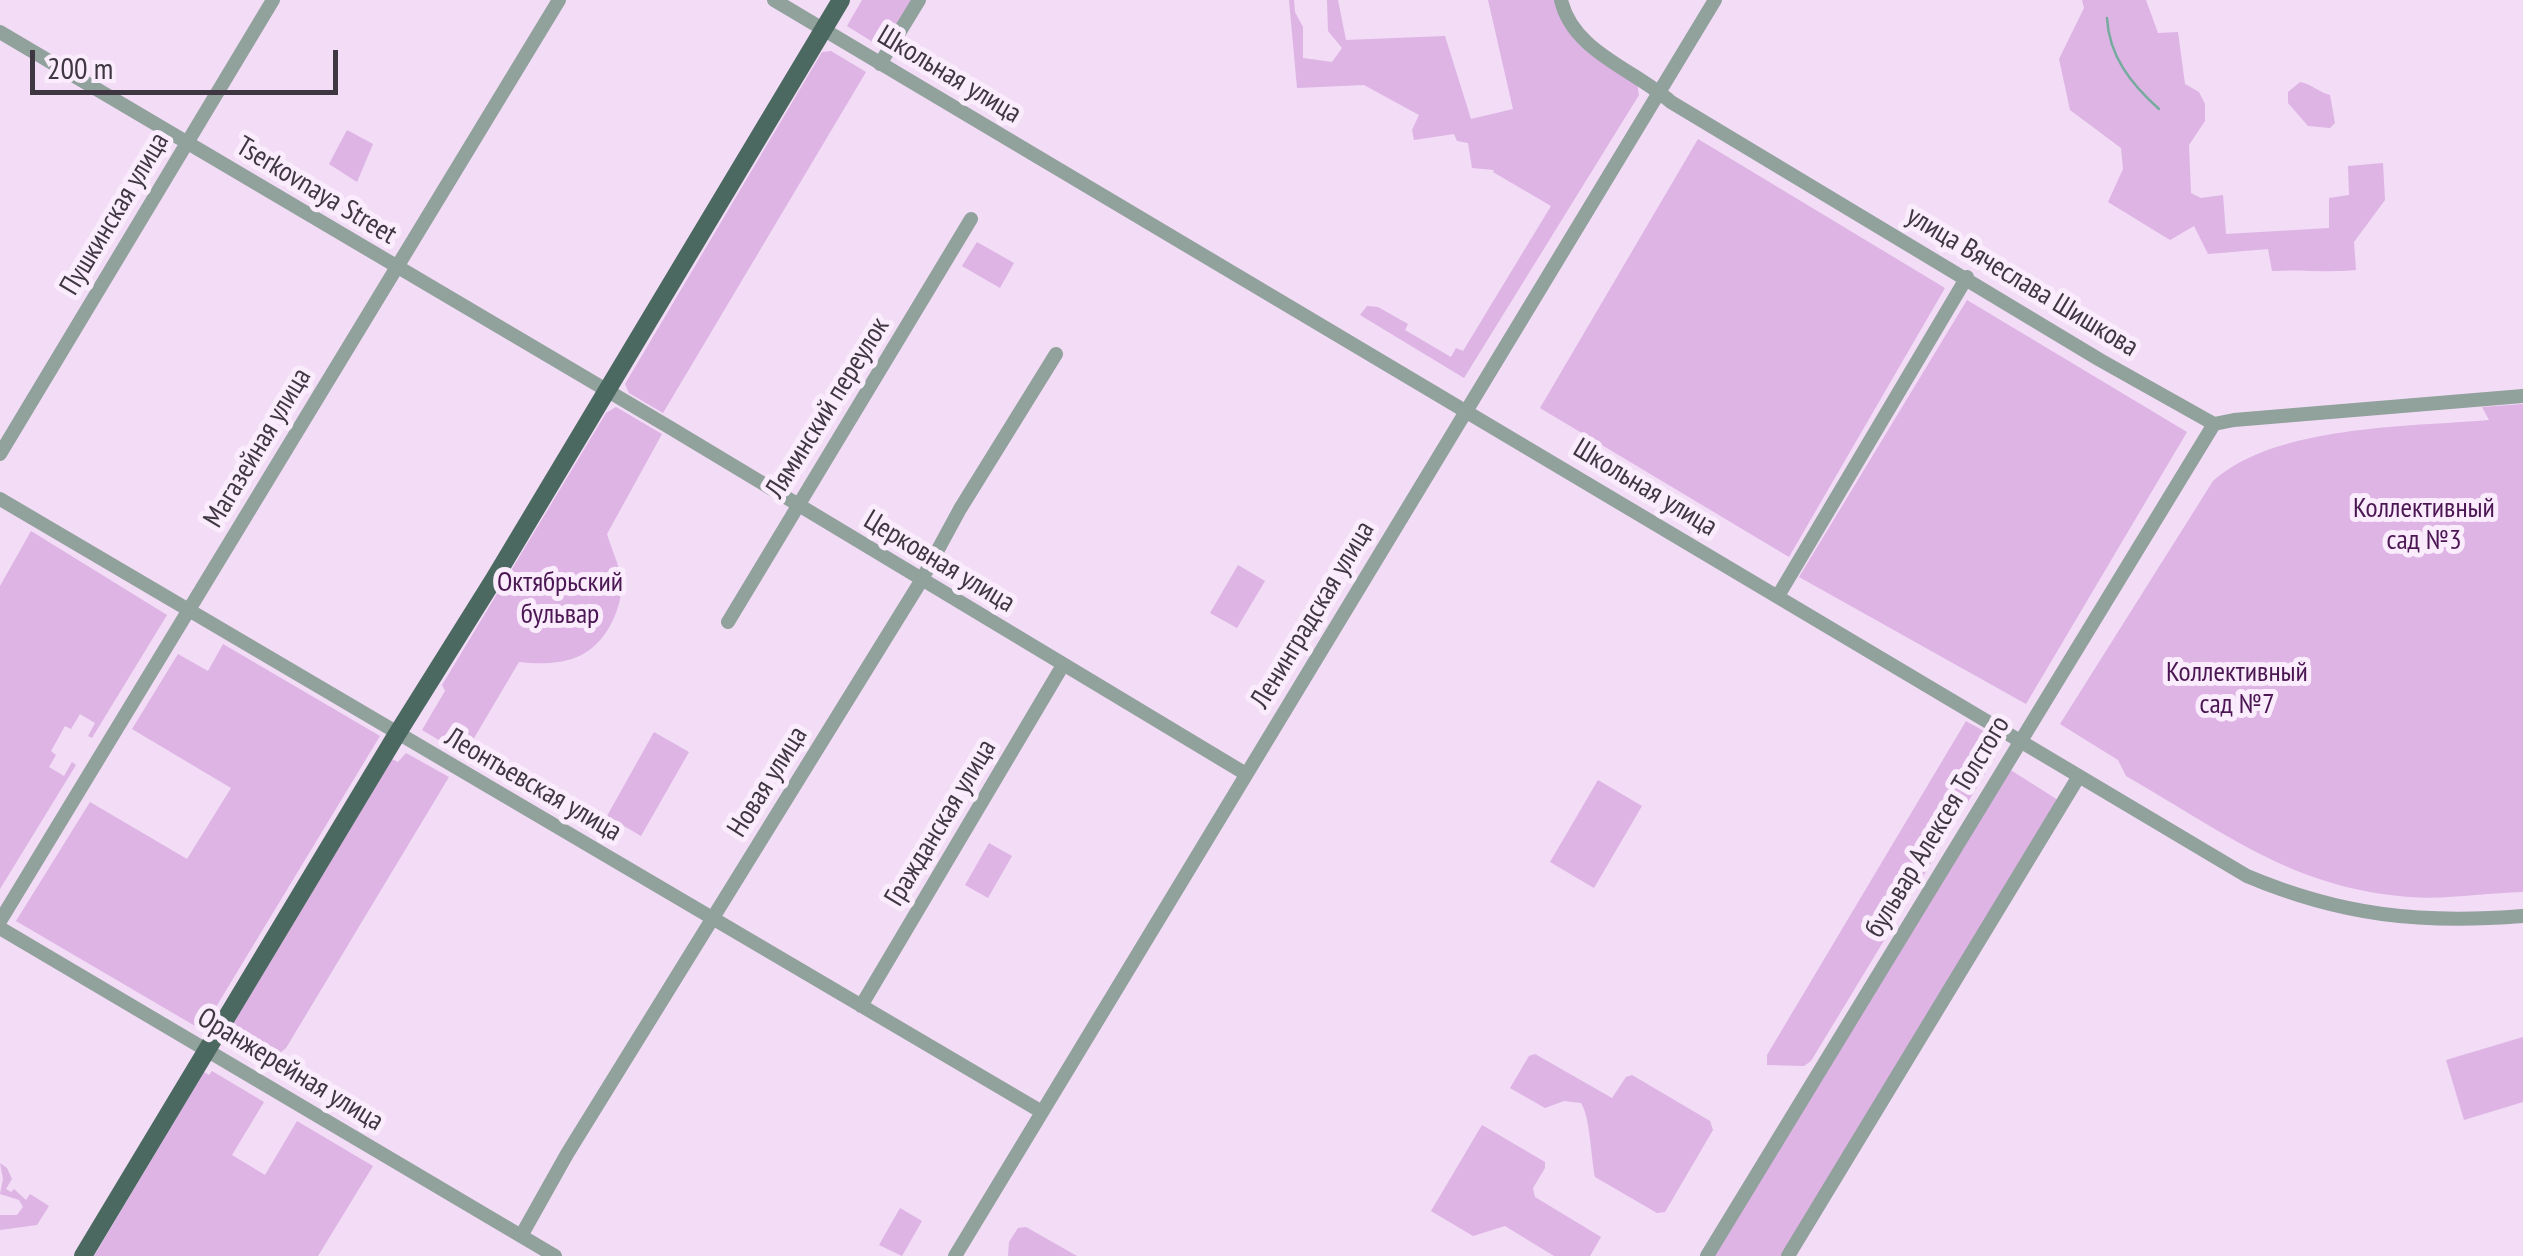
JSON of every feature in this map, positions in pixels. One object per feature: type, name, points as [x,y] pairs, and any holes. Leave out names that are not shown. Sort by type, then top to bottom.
[{"type":"main road","points":[[83,1256],[840,0]]},
{"type":"street","name":"Пушкинская улица","points":[[0,454],[273,0]]},
{"type":"street","name":"Магазейная улица","points":[[0,925],[559,0]]},
{"type":"street","name":"Школьная улица","points":[[774,0],[2247,876],[2305,898],[2374,916],[2449,920],[2523,916]]},
{"type":"street","points":[[880,64],[919,0]]},
{"type":"street","name":"улица Вячеслава Шишкова","points":[[1560,0],[1579,37],[1672,102],[2100,360],[2214,424]]},
{"type":"street","name":"Ленинградская улица","points":[[955,1256],[1715,0]]},
{"type":"street","name":"Tserkovnaya Street","points":[[0,32],[606,392]]},
{"type":"street","name":"Ляминский переулок","points":[[728,622],[971,219]]},
{"type":"street","points":[[1778,596],[1966,277]]},
{"type":"street","name":"Новая улица","points":[[521,1236],[567,1154],[921,581],[960,509],[1056,354]]},
{"type":"street","name":"Церковная улица","points":[[606,392],[1246,774]]},
{"type":"street","points":[[2214,424],[2523,396]]},
{"type":"street","name":"бульвар Алексея Толстого","points":[[1707,1256],[2214,424]]},
{"type":"street","name":"Леонтьевская улица","points":[[0,499],[1042,1112]]},
{"type":"street","name":"Гражданская улица","points":[[861,1006],[1063,666]]},
{"type":"street","points":[[1788,1256],[2079,776]]},
{"type":"street","name":"Оранжерейная улица","points":[[0,925],[555,1256]]},
{"type":"green space","points":[[862,0],[913,0],[884,49],[847,26]]},
{"type":"green space","points":[[1289,0],[1294,0],[1303,27],[1303,58],[1332,62],[1342,48],[1328,31],[1327,0],[1338,0],[1346,40],[1445,36],[1471,119],[1513,109],[1488,0],[1555,0],[1577,42],[1596,59],[1637,83],[1639,95],[1464,378],[1360,315],[1367,306],[1378,307],[1408,324],[1405,330],[1451,357],[1456,348],[1463,351],[1551,206],[1494,170],[1472,168],[1468,143],[1457,141],[1454,134],[1414,140],[1412,130],[1419,115],[1364,85],[1297,88]]},
{"type":"green space","points":[[2082,0],[2146,0],[2158,33],[2178,32],[2185,84],[2199,92],[2205,104],[2205,121],[2189,145],[2191,193],[2201,198],[2223,195],[2226,234],[2329,228],[2329,198],[2349,195],[2348,166],[2383,163],[2385,200],[2354,242],[2356,270],[2272,271],[2268,249],[2208,254],[2194,226],[2170,240],[2108,202],[2123,169],[2121,148],[2070,110],[2059,59],[2084,8]]},
{"type":"green space","points":[[831,51],[866,72],[663,413],[629,393],[625,384],[822,52]]},
{"type":"green space","points":[[2300,82],[2330,95],[2335,123],[2330,128],[2308,126],[2288,103],[2288,92]]},
{"type":"green space","points":[[347,130],[373,144],[357,182],[329,164]]},
{"type":"green space","points":[[1698,139],[1945,288],[1789,557],[1540,408]]},
{"type":"green space","points":[[977,242],[1014,263],[1000,288],[962,266]]},
{"type":"green space","points":[[1967,300],[2187,432],[2026,704],[1799,577]]},
{"type":"green space","name":"Коллективный сад №7","points":[[2523,404],[2523,892],[2414,897],[2359,890],[2323,880],[2256,852],[2192,816],[2126,776],[2118,760],[2060,724],[2213,481],[2271,449],[2307,439],[2344,432],[2489,420],[2482,407]]},
{"type":"green space","name":"Октябрьский бульвар","points":[[616,407],[662,434],[607,534],[621,584],[614,619],[594,647],[572,659],[519,662],[464,755],[422,730],[445,691],[442,685],[606,413]]},
{"type":"green space","points":[[31,531],[167,615],[92,738],[88,736],[95,723],[80,714],[71,729],[65,726],[51,751],[56,755],[49,767],[64,776],[72,762],[76,765],[0,889],[0,586]]},
{"type":"green space","points":[[1238,565],[1265,581],[1237,628],[1210,613]]},
{"type":"green space","points":[[223,644],[380,736],[202,1030],[16,921],[90,802],[187,859],[231,788],[132,729],[178,654],[208,671]]},
{"type":"green space","points":[[1966,721],[1991,738],[1997,754],[1811,1061],[1804,1066],[1767,1065],[1767,1055]]},
{"type":"green space","points":[[654,732],[689,752],[641,836],[607,816]]},
{"type":"green space","points":[[406,753],[449,777],[286,1048],[264,1065],[224,1039],[392,759],[398,762]]},
{"type":"green space","points":[[2009,769],[2058,800],[1782,1256],[1714,1256]]},
{"type":"green space","points":[[1598,780],[1642,806],[1594,888],[1550,862]]},
{"type":"green space","points":[[989,843],[1012,856],[988,898],[965,885]]},
{"type":"green space","points":[[2523,1037],[2523,1102],[2464,1120],[2446,1060]]},
{"type":"green space","points":[[1535,1054],[1612,1098],[1626,1077],[1632,1075],[1710,1121],[1713,1130],[1665,1212],[1657,1213],[1595,1177],[1581,1103],[1564,1101],[1545,1108],[1510,1088],[1529,1056]]},
{"type":"green space","points":[[212,1071],[264,1102],[232,1155],[265,1175],[297,1121],[373,1166],[318,1256],[94,1256],[204,1072],[209,1075]]},
{"type":"green space","points":[[1482,1125],[1545,1162],[1533,1188],[1535,1197],[1601,1237],[1590,1256],[1554,1256],[1505,1226],[1473,1236],[1431,1211]]},
{"type":"green space","points":[[0,1163],[12,1179],[6,1189],[14,1189],[26,1200],[30,1194],[49,1206],[37,1225],[0,1230],[0,1215],[17,1215],[23,1207],[19,1200],[0,1194]]},
{"type":"green space","points":[[900,1208],[922,1221],[902,1256],[879,1245]]},
{"type":"green space","points":[[1026,1227],[1077,1256],[1008,1256],[1009,1242],[1018,1228]]},
{"type":"waterway","points":[[2107,18],[2112,45],[2123,68],[2159,109]]},
{"type":"park label","name":"Коллективный сад №3","points":[[2424,525]]}]
